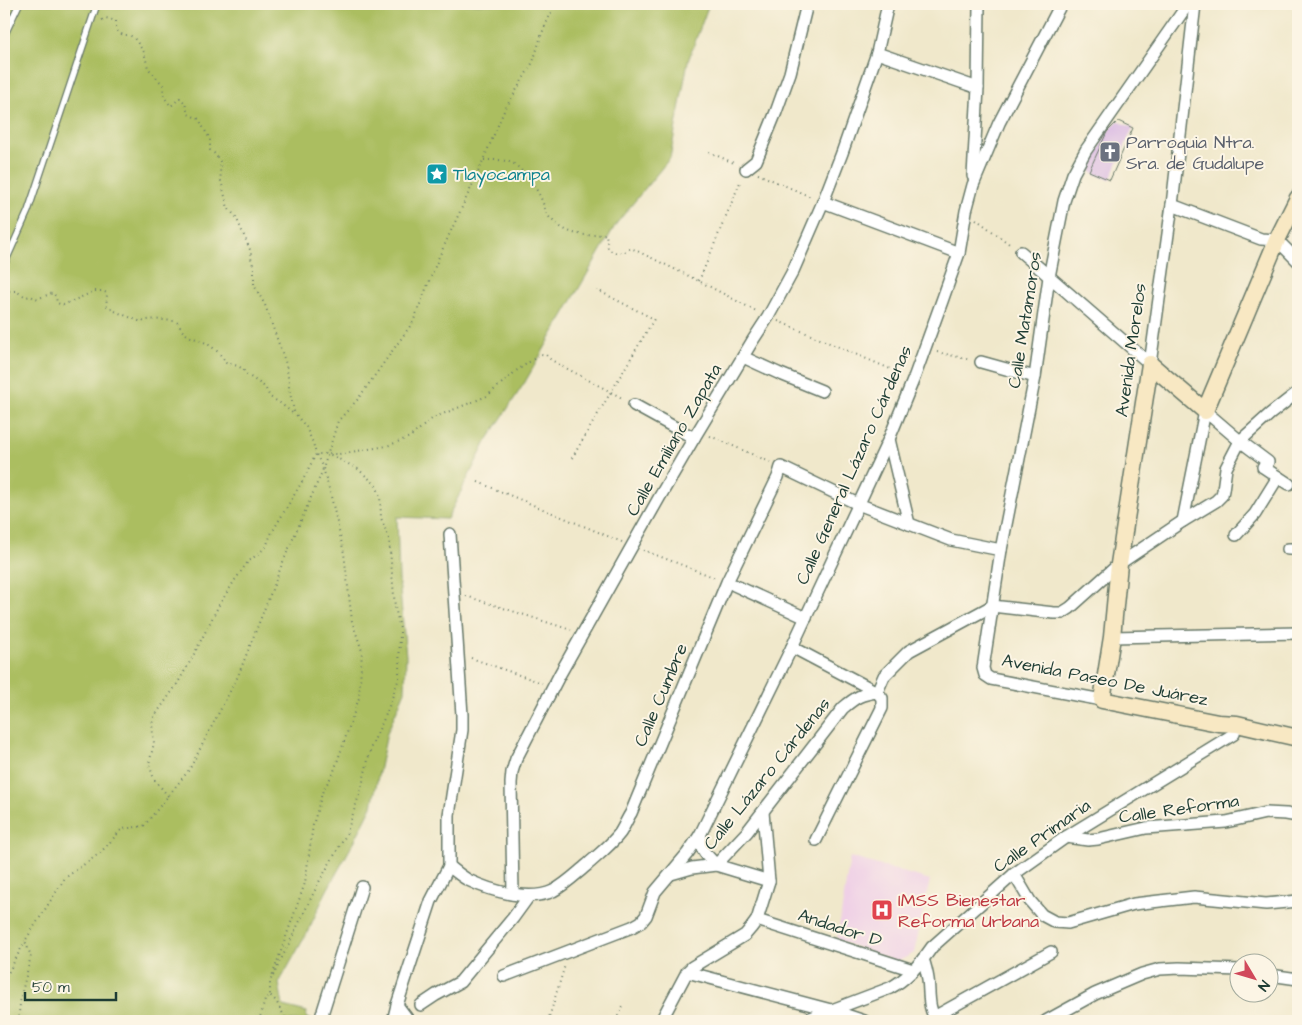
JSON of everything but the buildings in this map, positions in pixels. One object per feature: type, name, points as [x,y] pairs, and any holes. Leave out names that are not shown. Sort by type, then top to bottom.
[{"type":"street","points":[[746,169],[756,161],[776,112],[790,73],[807,4]]},
{"type":"street","name":"Calle Emiliano Zapata","points":[[513,894],[511,783],[516,759],[632,546],[696,434],[768,317],[793,271],[842,153],[877,53],[888,4]]},
{"type":"street","points":[[973,185],[978,88],[979,4]]},
{"type":"street","name":"Calle General Lázaro Cárdenas","points":[[570,950],[641,922],[646,916],[655,892],[687,854],[700,835],[806,618],[889,439],[942,302],[958,253],[973,185],[999,123],[1061,4]]},
{"type":"street","name":"Calle Matamoros","points":[[985,675],[983,668],[1001,550],[1035,377],[1049,277],[1064,201],[1073,174],[1086,150],[1188,4]]},
{"type":"street","name":"Avenida Morelos","points":[[1102,700],[1172,205],[1195,4]]},
{"type":"street","points":[[877,53],[978,88]]},
{"type":"street","points":[[1183,521],[1205,411],[1277,240],[1298,198]]},
{"type":"street","points":[[823,202],[958,253]]},
{"type":"street","points":[[1172,205],[1261,238],[1277,240],[1298,261]]},
{"type":"street","points":[[1021,252],[1240,441],[1268,462],[1264,468],[1289,484]]},
{"type":"street","points":[[743,357],[822,391]]},
{"type":"street","points":[[981,362],[1035,377]]},
{"type":"street","points":[[877,692],[884,676],[910,651],[992,606],[1054,613],[1062,613],[1070,608],[1120,564],[1216,501],[1222,495],[1226,468],[1240,441],[1298,392]]},
{"type":"street","points":[[634,405],[696,434]]},
{"type":"street","points":[[889,439],[909,524]]},
{"type":"street","points":[[781,467],[858,504],[951,540],[1001,550]]},
{"type":"street","name":"Calle Cumbre","points":[[449,866],[466,879],[491,889],[528,896],[540,895],[566,883],[621,832],[631,813],[781,467]]},
{"type":"street","points":[[1236,535],[1256,514],[1278,477]]},
{"type":"street","points":[[394,1021],[397,1004],[431,901],[449,866],[449,815],[462,730],[450,534]]},
{"type":"street","points":[[730,584],[806,618]]},
{"type":"street","points":[[1112,637],[1298,633]]},
{"type":"street","points":[[792,647],[877,692],[882,698],[882,708],[816,840]]},
{"type":"street","name":"Avenida Paseo De Juárez","points":[[985,675],[991,679],[1218,723],[1298,748]]},
{"type":"street","name":"Calle Lázaro Cárdenas","points":[[671,874],[692,868],[716,865],[739,842],[843,708],[858,696],[877,692]]},
{"type":"street","name":"Avenida Paseo De Juárez","points":[[1236,729],[1298,738]]},
{"type":"street","name":"Calle Primaria","points":[[803,1021],[898,984],[913,970],[932,947],[1014,874],[1066,837],[1236,729]]},
{"type":"street","points":[[661,1021],[687,972],[692,967],[745,935],[757,920],[769,881],[763,812]]},
{"type":"street","name":"Calle Reforma","points":[[1066,837],[1088,840],[1146,828],[1226,822],[1266,814],[1298,816]]},
{"type":"street","points":[[700,835],[704,853],[716,865],[769,881]]},
{"type":"street","points":[[1014,874],[1030,901],[1042,915],[1055,922],[1068,923],[1134,904],[1194,896],[1266,904],[1298,901]]},
{"type":"street","points":[[321,1021],[362,888]]},
{"type":"street","points":[[421,1005],[460,982],[528,896]]},
{"type":"street","name":"Andador D","points":[[757,920],[913,970]]},
{"type":"street","points":[[504,976],[570,950]]},
{"type":"street","points":[[923,959],[928,979],[929,998],[936,1019],[1051,952]]},
{"type":"street","points":[[1046,1021],[1095,994],[1142,974],[1160,969],[1179,968],[1230,970]]},
{"type":"street","points":[[687,972],[831,1010],[864,1021]]},
{"type":"street","points":[[1280,975],[1298,978]]},
{"type":"street","points":[[397,1004],[409,1021]]},
{"type":"lane","points":[[4,36],[19,4]]},
{"type":"lane","points":[[4,265],[28,211],[96,4]]},
{"type":"path","points":[[4,981],[26,941],[66,878],[100,853],[122,829],[144,826],[190,770],[238,676],[323,468],[338,421],[358,399],[413,322],[438,259],[484,160],[504,111],[533,62],[553,4]]},
{"type":"path","points":[[91,22],[96,23],[106,18],[116,21],[118,32],[134,38],[144,52],[148,68],[162,85],[164,97],[167,101],[171,106],[180,98],[185,103],[188,114],[199,119],[210,139],[210,150],[221,164],[221,181],[228,208],[236,217],[251,252],[254,286],[265,305],[286,364],[289,389],[297,416]]},
{"type":"path","points":[[709,152],[823,202]]},
{"type":"path","points":[[484,160],[498,159],[514,164],[528,178],[542,200],[544,210],[549,218],[567,232],[592,235],[606,234],[608,249],[614,252],[623,252],[631,248],[768,317],[914,378]]},
{"type":"path","points":[[699,281],[746,169]]},
{"type":"path","points":[[966,211],[1021,252]]},
{"type":"path","points":[[572,458],[654,319],[597,290]]},
{"type":"path","points":[[4,291],[16,291],[26,297],[31,296],[36,299],[53,293],[57,303],[63,305],[90,292],[102,291],[107,293],[107,304],[109,309],[114,312],[120,312],[141,322],[146,319],[176,321],[185,334],[201,340],[220,353],[226,363],[243,369],[246,374],[265,387],[270,398],[297,416],[306,427],[323,468],[344,553],[352,621],[362,651],[360,698],[332,774],[323,790],[313,825],[305,882],[270,982],[270,995],[265,1000],[259,1021]]},
{"type":"path","points":[[924,349],[981,362]]},
{"type":"path","points":[[316,454],[339,454],[387,446],[410,437],[434,418],[487,396],[516,371],[541,354],[546,354],[551,360],[634,405]]},
{"type":"path","points":[[696,434],[781,467]]},
{"type":"path","points":[[270,982],[319,882],[346,835],[362,786],[371,747],[387,712],[399,678],[400,629],[395,607],[388,539],[381,518],[380,494],[374,484],[358,469],[328,453]]},
{"type":"path","points":[[168,796],[154,779],[149,764],[154,743],[152,724],[154,717],[192,660],[219,605],[235,580],[247,563],[266,547],[270,534],[303,480],[316,454]]},
{"type":"path","points":[[478,482],[632,546],[730,584]]},
{"type":"path","points":[[454,592],[583,634]]},
{"type":"path","points":[[458,654],[554,687]]},
{"type":"path","points":[[18,1021],[21,996],[31,956],[26,941]]},
{"type":"path","points":[[548,1021],[570,950]]},
{"type":"path","points":[[270,995],[276,1000],[287,1021]]},
{"type":"path","points":[[616,1021],[622,1006]]},
{"type":"shaded area","name":"IMSS Bienestar Reforma Urbana","points":[[850,857],[930,880],[914,953],[897,962],[837,940]]},
{"type":"green space","points":[[4,4],[709,4],[688,61],[670,158],[616,224],[525,382],[486,442],[447,519],[397,517],[399,580],[406,656],[405,691],[387,733],[372,806],[279,983],[283,1006],[307,1012],[306,1018],[315,1021],[4,1021]]},
{"type":"place","name":"Parroquia Ntra. Sra. de Gudalupe","points":[[1110,152]]},
{"type":"place","name":"Tlayocampa","points":[[437,174]]},
{"type":"place","name":"IMSS Bienestar Reforma Urbana","points":[[882,910]]}]
